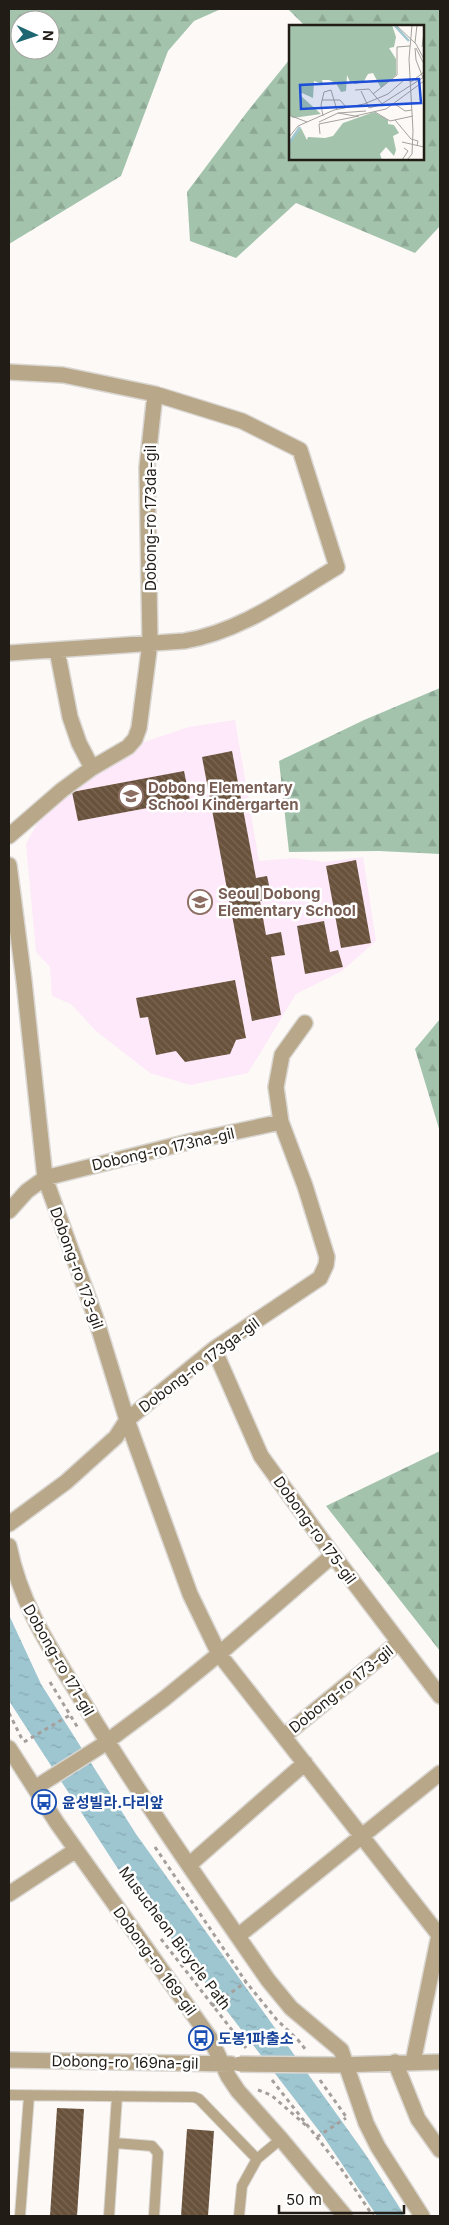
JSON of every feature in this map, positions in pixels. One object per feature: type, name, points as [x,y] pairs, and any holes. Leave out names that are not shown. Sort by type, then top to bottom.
[{"type":"street","points":[[9,372],[63,375],[155,394],[242,421],[300,450],[337,567],[225,631],[208,637],[184,641],[9,653]]},
{"type":"street","name":"Dobong-ro 173da-gil","points":[[9,836],[62,790],[136,739],[142,711],[150,643],[147,467],[155,394]]},
{"type":"street","points":[[57,650],[70,717],[79,743],[92,768]]},
{"type":"street","name":"Dobong-ro 173-gil","points":[[9,865],[23,972],[45,1178],[96,1316],[127,1420],[190,1594],[219,1654],[439,1935],[413,2062]]},
{"type":"street","points":[[281,1122],[276,1087],[282,1055],[305,1024]]},
{"type":"street","name":"Dobong-ro 173na-gil","points":[[45,1178],[192,1141],[281,1122]]},
{"type":"street","name":"Dobong-ro 173ga-gil","points":[[127,1420],[214,1349],[320,1278],[328,1257],[305,1186],[281,1122]]},
{"type":"street","points":[[9,1211],[27,1191],[45,1178]]},
{"type":"street","name":"Dobong-ro 175-gil","points":[[214,1349],[261,1456],[440,1696]]},
{"type":"street","points":[[9,1524],[66,1482],[116,1437],[127,1420]]},
{"type":"street","name":"Dobong-ro 171-gil","points":[[9,1546],[22,1594],[30,1613],[104,1744],[238,1936],[291,2008],[341,2050],[341,2064]]},
{"type":"street","points":[[38,1786],[104,1744],[219,1654],[333,1555]]},
{"type":"street","name":"Dobong-ro 173-gil","points":[[284,1736],[399,1642]]},
{"type":"street","name":"Dobong-ro 169-gil","points":[[9,1748],[38,1786],[76,1850],[201,2025],[218,2051],[222,2064],[238,2091],[345,2216]]},
{"type":"street","points":[[189,1865],[305,1763]]},
{"type":"street","points":[[238,1936],[440,1773]]},
{"type":"street","points":[[9,1894],[76,1850]]},
{"type":"street","name":"Dobong-ro 169na-gil","points":[[9,2060],[222,2064],[246,2060],[341,2064],[440,2062]]},
{"type":"street","points":[[395,2062],[418,2119],[440,2150]]},
{"type":"street","points":[[341,2064],[378,2147],[422,2216]]},
{"type":"lane","points":[[9,2095],[194,2097],[199,2099],[257,2159]]},
{"type":"lane","points":[[20,2216],[29,2096]]},
{"type":"lane","points":[[109,2216],[117,2096]]},
{"type":"lane","points":[[239,2216],[242,2186],[257,2159],[281,2139]]},
{"type":"lane","points":[[115,2143],[152,2146],[158,2152],[154,2216]]},
{"type":"path","points":[[9,1713],[29,1751]]},
{"type":"path","points":[[24,1742],[70,1715]]},
{"type":"path","name":"Musucheon Bicycle Path","points":[[160,1938],[212,2006],[246,2060]]},
{"type":"path","points":[[212,2006],[246,1982]]},
{"type":"path","points":[[270,2077],[316,2135],[372,2216]]},
{"type":"path","points":[[257,2089],[271,2095],[316,2135]]},
{"type":"path","points":[[316,2135],[346,2118]]},
{"type":"shaded area","name":"Seoul Dobong Elementary School","points":[[235,720],[259,861],[294,858],[325,862],[363,857],[376,941],[342,971],[296,994],[248,1073],[190,1085],[150,1073],[96,1031],[71,1004],[52,996],[50,967],[36,952],[26,844],[40,818],[76,783],[144,742],[189,727]]},
{"type":"green space","points":[[9,9],[221,9],[194,21],[168,51],[121,176],[9,244]]},
{"type":"green space","points":[[288,9],[440,9],[440,226],[415,253],[296,203],[236,258],[190,241],[187,192],[247,112],[289,60],[289,160],[424,160],[424,25],[304,25]]},
{"type":"green space","points":[[440,688],[440,854],[379,851],[289,852],[279,761],[364,720]]},
{"type":"green space","points":[[440,1019],[440,1132],[415,1049]]},
{"type":"green space","points":[[440,1451],[440,1651],[326,1506]]},
{"type":"water","points":[[9,1615],[41,1684],[136,1834],[366,2155],[405,2216],[377,2216],[323,2136],[120,1872],[9,1700]]},
{"type":"building","points":[[232,751],[256,878],[267,876],[272,899],[260,901],[266,935],[281,932],[285,955],[271,957],[281,1015],[252,1021],[202,757]]},
{"type":"building","name":"Dobong Elementary School Kindergarten","points":[[184,771],[190,800],[78,821],[72,792]]},
{"type":"building","points":[[356,860],[371,943],[341,948],[326,866]]},
{"type":"building","points":[[324,921],[330,952],[338,950],[343,967],[305,974],[297,926]]},
{"type":"building","points":[[235,980],[246,1038],[236,1040],[230,1054],[185,1062],[176,1051],[156,1055],[148,1017],[140,1018],[136,998]]},
{"type":"building","points":[[57,2108],[84,2109],[77,2216],[50,2216]]},
{"type":"building","points":[[187,2129],[214,2131],[208,2216],[181,2216]]},
{"type":"place","name":"Dobong Elementary School Kindergarten","points":[[131,796]]},
{"type":"place","name":"Seoul Dobong Elementary School","points":[[200,902]]},
{"type":"place","name":"윤성빌라.다리앞","points":[[44,1802]]},
{"type":"place","name":"도봉1파출소","points":[[201,2038]]}]
